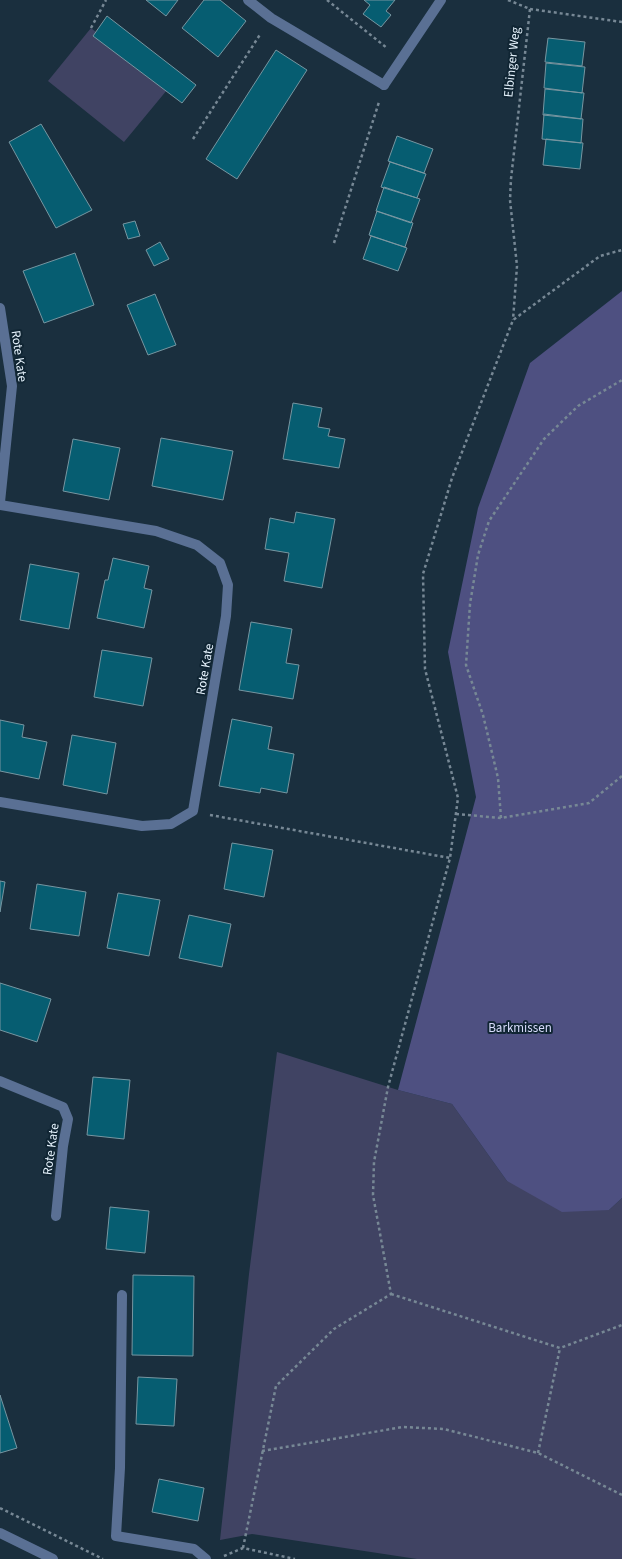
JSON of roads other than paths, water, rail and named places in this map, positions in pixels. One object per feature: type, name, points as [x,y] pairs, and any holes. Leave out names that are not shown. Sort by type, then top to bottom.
[{"type":"street","points":[[248,0],[270,18],[384,86],[441,0]]},
{"type":"street","name":"Rote Kate","points":[[0,308],[12,386],[0,503],[156,531],[197,545],[220,563],[228,585],[226,616],[193,812],[171,824],[142,826],[0,802]]},
{"type":"street","name":"Rote Kate","points":[[0,1081],[63,1107],[68,1119],[63,1146],[56,1216]]},
{"type":"street","points":[[122,1295],[120,1468],[116,1536],[194,1549],[206,1559]]},
{"type":"street","points":[[0,1533],[53,1559]]},
{"type":"park label","name":"Barkmissen","points":[[520,1027]]}]
